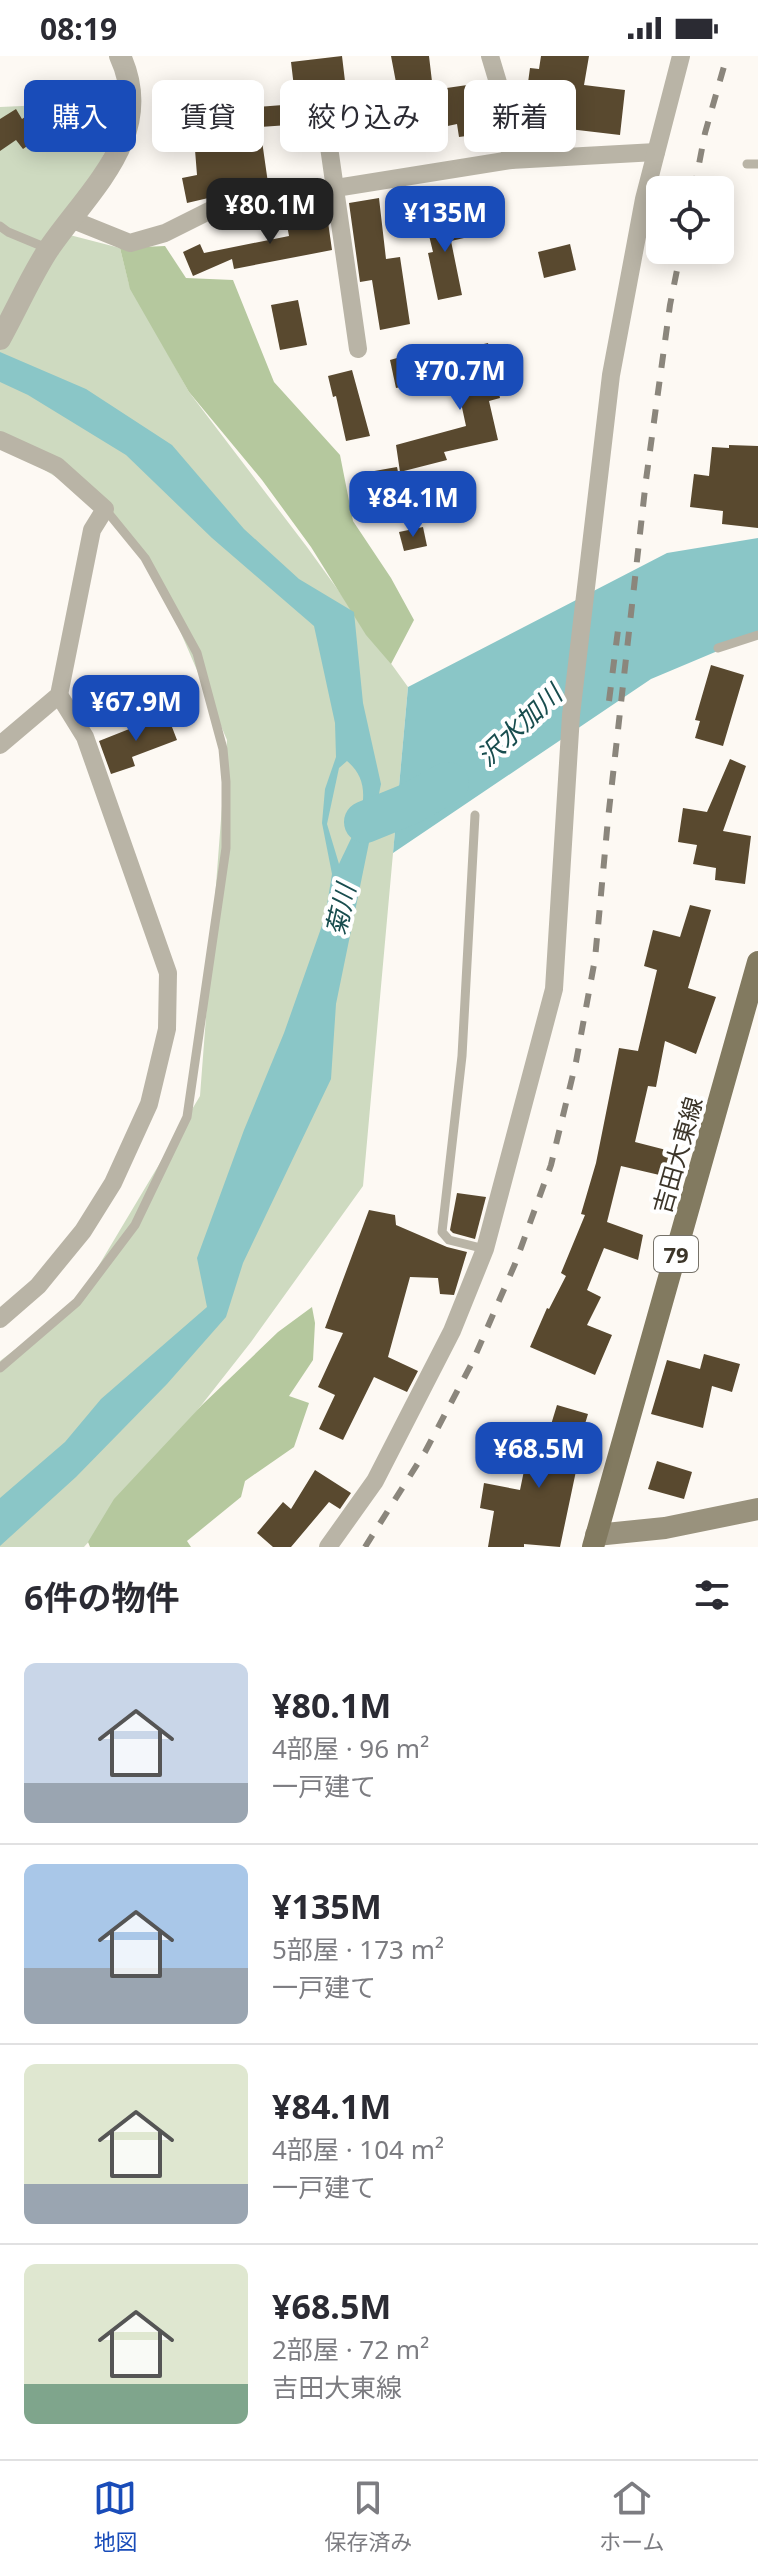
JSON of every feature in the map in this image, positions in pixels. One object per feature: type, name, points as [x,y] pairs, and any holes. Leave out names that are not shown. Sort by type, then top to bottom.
[{"type":"main road","name":"吉田大東線","points":[[595,1541],[758,962]]},
{"type":"main road","points":[[595,1541],[758,1509]]},
{"type":"street","points":[[0,339],[46,254],[73,220],[126,138],[132,101],[127,70],[120,56]]},
{"type":"street","points":[[490,56],[502,96],[511,160]]},
{"type":"street","points":[[328,1547],[375,1481],[452,1331],[485,1249],[554,989],[571,715],[611,375],[644,199],[681,56]]},
{"type":"street","points":[[329,152],[358,349]]},
{"type":"street","points":[[73,220],[130,243],[165,233],[217,207],[511,160],[656,152]]},
{"type":"street","points":[[0,440],[57,466],[105,509],[92,530],[59,695],[0,745]]},
{"type":"street","points":[[0,1319],[38,1286],[83,1231],[113,1183],[149,1104],[167,1029],[168,973],[85,737],[59,695]]},
{"type":"lane","points":[[0,226],[46,254]]},
{"type":"lane","points":[[0,1368],[77,1302],[127,1236],[187,1117],[226,848],[223,749],[197,653],[145,558],[105,509]]},
{"type":"lane","points":[[718,648],[758,635]]},
{"type":"lane","points":[[475,815],[462,1056],[442,1232],[449,1240],[485,1249]]},
{"type":"green space","points":[[24,106],[24,152],[105,152],[62,233],[120,248],[129,284],[189,392],[408,687],[363,1186],[251,1342],[130,1496],[84,1547],[0,1547],[0,1361],[77,1302],[200,1096],[227,740],[159,582],[99,503],[0,443],[0,107]]},
{"type":"green space","points":[[165,246],[186,278],[233,280],[274,382],[340,455],[353,521],[391,578],[414,620],[391,664],[366,635],[311,547],[262,480],[189,392],[130,289],[120,248]]},
{"type":"green space","points":[[312,1307],[315,1323],[313,1360],[289,1396],[309,1403],[294,1447],[245,1481],[241,1497],[187,1541],[191,1547],[90,1547],[88,1542],[114,1499],[202,1405],[278,1332]]},
{"type":"water","name":"菊川","points":[[0,352],[86,389],[172,445],[244,529],[299,579],[354,612],[363,703],[381,784],[336,1004],[331,1079],[243,1263],[226,1317],[167,1384],[76,1477],[0,1546],[0,1498],[65,1442],[101,1399],[207,1307],[197,1258],[325,917],[332,874],[322,823],[325,789],[336,757],[335,723],[314,626],[212,538],[126,455],[28,395],[0,382]],"holes":[[[347,761],[357,772],[362,785],[361,811],[339,864],[327,824],[339,768]]]},
{"type":"water","points":[[758,538],[758,634],[651,679],[393,853],[408,687],[667,553]]},
{"type":"building","points":[[342,56],[345,80],[293,80],[291,62]]},
{"type":"building","points":[[391,56],[429,56],[432,80],[396,80]]},
{"type":"building","points":[[541,56],[589,56],[584,85],[625,90],[620,135],[576,130],[576,80],[528,80],[530,68],[539,69]]},
{"type":"building","points":[[464,85],[464,136],[459,137],[457,124],[448,126],[448,88]]},
{"type":"building","points":[[280,105],[280,126],[264,127],[264,106]]},
{"type":"building","points":[[16,109],[22,119],[24,118],[24,148],[16,140],[0,151],[0,119]]},
{"type":"building","points":[[195,152],[264,152],[268,183],[233,188],[234,192],[187,203],[182,178],[197,175]]},
{"type":"building","points":[[379,198],[386,259],[400,257],[410,324],[380,330],[372,280],[360,282],[349,203]]},
{"type":"building","points":[[326,208],[332,250],[234,269],[232,259],[193,276],[183,252],[200,244],[204,253],[289,236],[287,225],[303,222],[301,212]]},
{"type":"building","points":[[458,212],[464,238],[451,241],[462,295],[438,300],[428,253],[433,252],[425,219]]},
{"type":"building","points":[[570,244],[576,270],[544,278],[538,252]]},
{"type":"building","points":[[298,300],[307,345],[280,350],[271,305]]},
{"type":"building","points":[[488,343],[500,398],[489,401],[498,440],[444,452],[447,460],[400,472],[396,445],[466,426],[450,352]]},
{"type":"building","points":[[411,354],[416,384],[396,388],[390,360]]},
{"type":"building","points":[[352,370],[370,436],[346,441],[328,376]]},
{"type":"building","points":[[729,445],[758,446],[758,528],[722,524],[723,511],[690,507],[694,474],[709,476],[712,447],[729,448]]},
{"type":"building","points":[[397,467],[405,506],[372,514],[363,473]]},
{"type":"building","points":[[423,527],[427,546],[404,551],[399,532]]},
{"type":"building","points":[[711,665],[744,675],[723,746],[695,738],[700,721],[695,720]]},
{"type":"building","points":[[167,714],[177,740],[132,757],[135,766],[111,774],[99,741]]},
{"type":"building","points":[[730,759],[746,766],[723,831],[751,836],[745,884],[715,880],[716,868],[693,864],[697,845],[678,842],[683,808],[707,812]]},
{"type":"building","points":[[690,905],[711,910],[688,988],[716,997],[696,1054],[665,1041],[656,1087],[648,1086],[635,1142],[674,1152],[668,1177],[621,1166],[607,1222],[643,1235],[638,1260],[604,1248],[587,1290],[601,1297],[587,1325],[612,1335],[595,1375],[530,1347],[547,1308],[566,1276],[561,1273],[585,1215],[581,1214],[596,1163],[619,1048],[638,1051],[657,970],[644,966],[653,930],[680,937]]},
{"type":"building","points":[[457,1193],[486,1197],[475,1239],[450,1230]]},
{"type":"building","points":[[369,1210],[395,1215],[396,1225],[447,1247],[467,1252],[454,1295],[440,1294],[438,1278],[410,1277],[388,1357],[418,1371],[407,1392],[374,1377],[343,1440],[319,1429],[335,1395],[318,1387],[343,1333],[325,1328]]},
{"type":"building","points":[[704,1354],[740,1364],[732,1392],[712,1386],[703,1428],[651,1414],[667,1360],[700,1369]]},
{"type":"building","points":[[557,1405],[588,1414],[571,1470],[576,1471],[560,1547],[524,1544],[524,1547],[488,1547],[494,1511],[480,1508],[484,1483],[520,1490],[526,1461],[539,1464]]},
{"type":"building","points":[[657,1461],[692,1472],[684,1499],[648,1489]]},
{"type":"building","points":[[315,1470],[351,1493],[340,1509],[329,1502],[291,1547],[273,1547],[257,1533],[283,1502],[291,1509]]},
{"type":"waterway","name":"沢水加川","points":[[365,822],[407,805],[448,783]]},
{"type":"railway","points":[[697,176],[705,133],[727,56]]},
{"type":"railway","points":[[365,1547],[425,1452],[472,1363],[515,1264],[551,1165],[576,1062],[595,959],[646,480],[678,264]]},
{"type":"railway","points":[[609,701],[619,622]]}]
